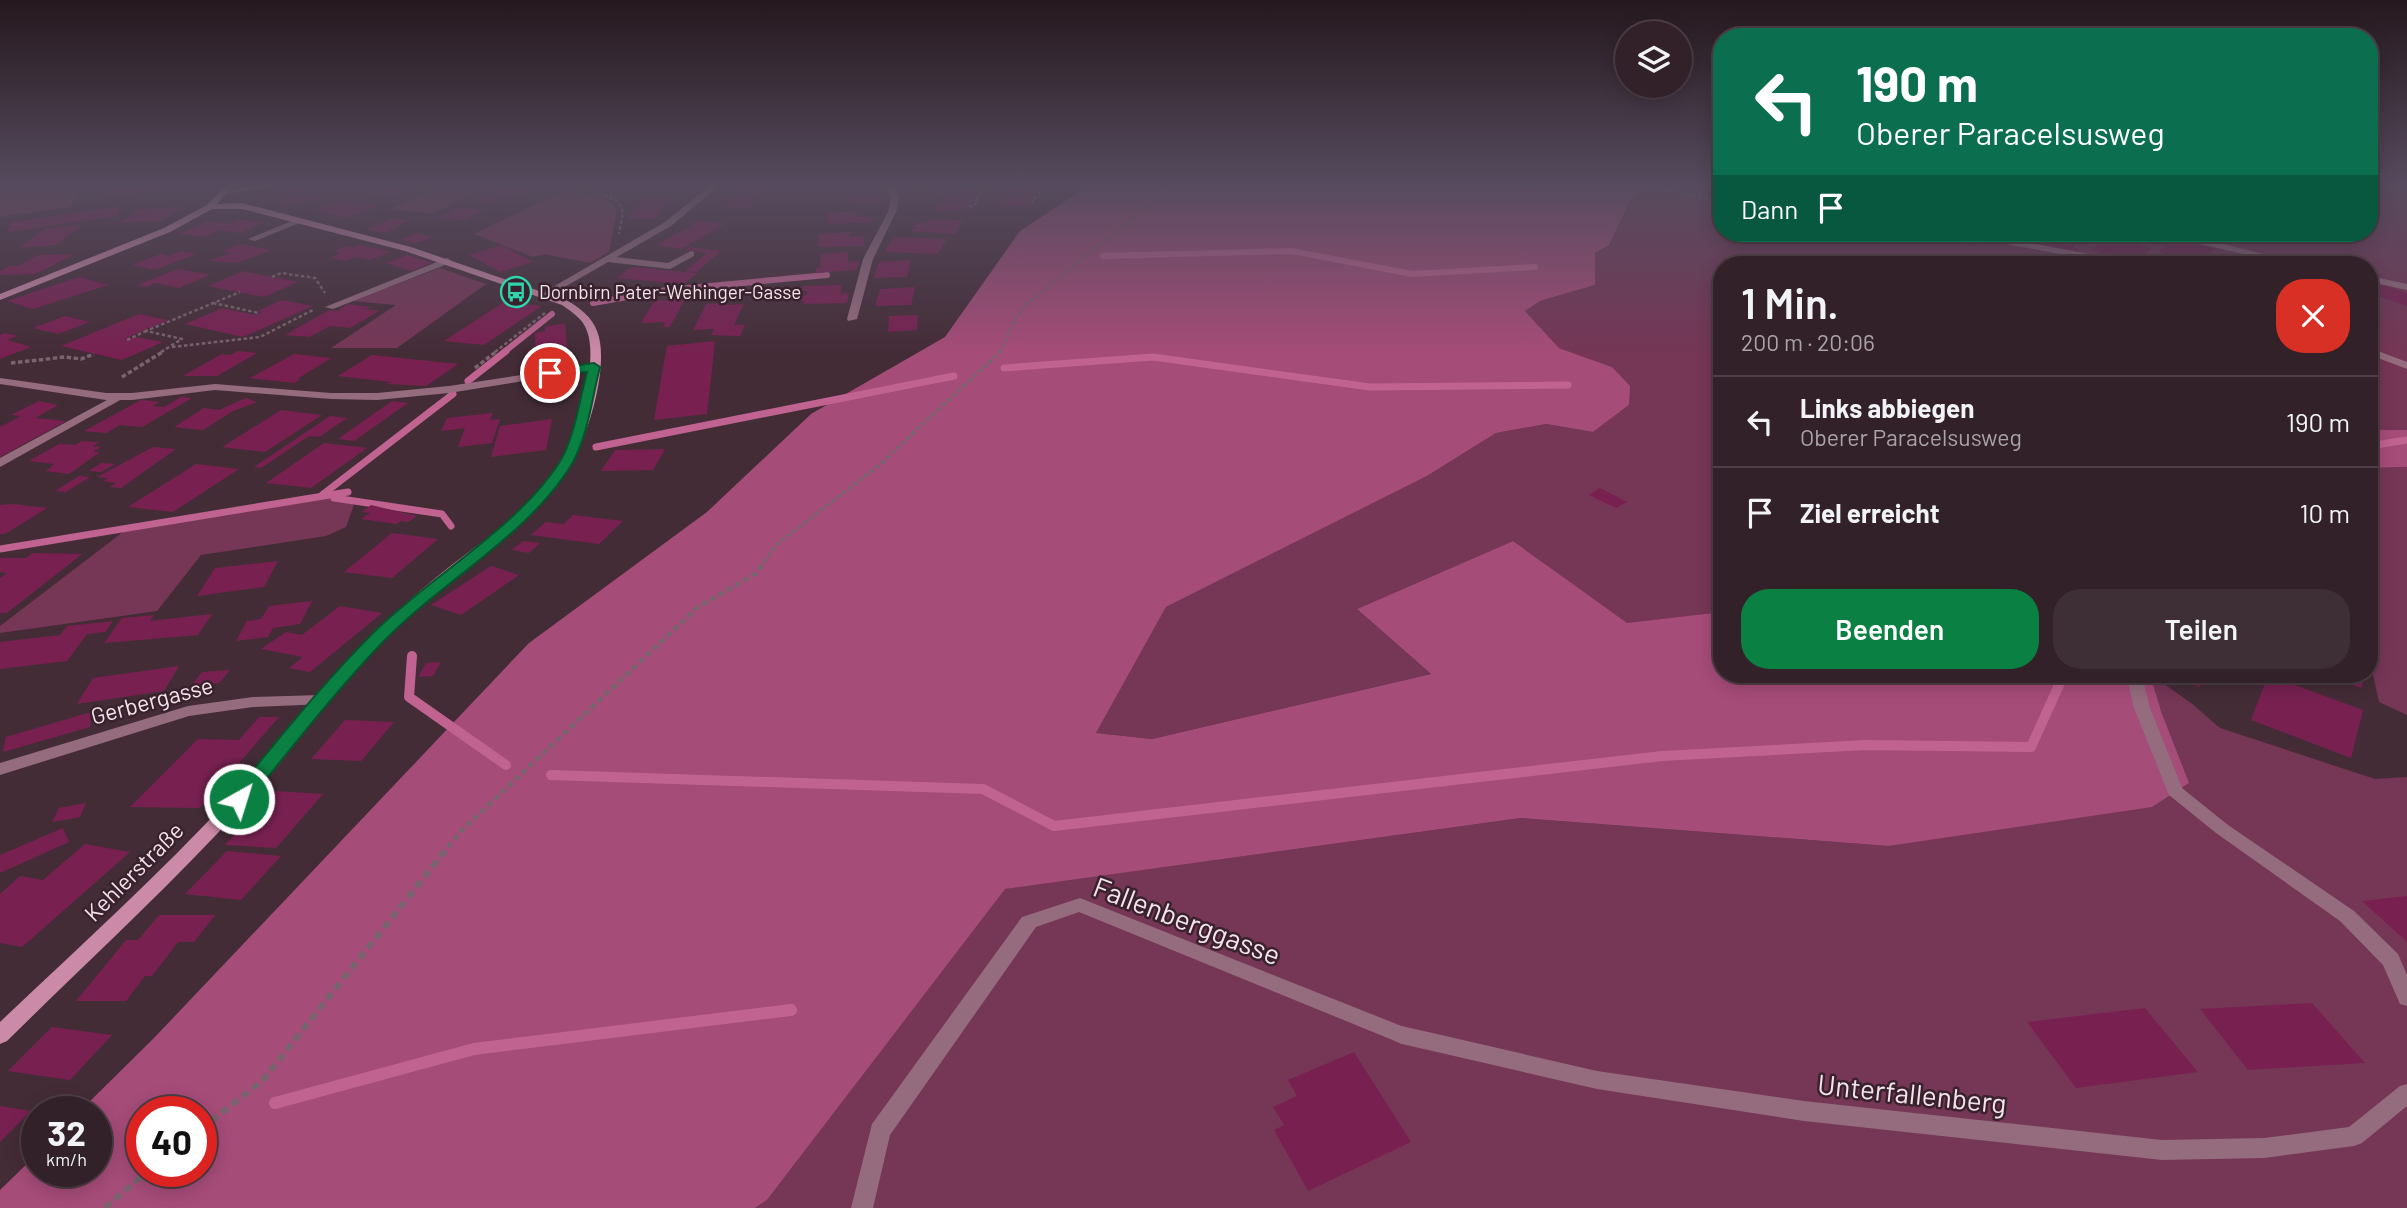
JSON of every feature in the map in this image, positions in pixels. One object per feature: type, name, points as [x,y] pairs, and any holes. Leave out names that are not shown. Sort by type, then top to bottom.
[{"type":"street","points":[[0,297],[139,241]]},
{"type":"street","points":[[0,381],[118,397],[201,387],[378,397],[446,389],[596,359],[594,332],[584,314],[565,303],[447,261],[373,241]]},
{"type":"street","points":[[544,295],[638,241]]},
{"type":"street","points":[[852,320],[865,268],[878,241]]},
{"type":"street","points":[[2011,242],[2084,256]]},
{"type":"street","points":[[2211,242],[2266,256]]},
{"type":"street","points":[[608,259],[670,266],[691,254]]},
{"type":"street","points":[[329,303],[447,261]]},
{"type":"street","points":[[2378,281],[2407,287]]},
{"type":"street","points":[[2378,354],[2407,366]]},
{"type":"street","name":"Kehlerstraße","points":[[0,1035],[239,799],[320,700],[378,637],[425,593],[515,522],[540,496],[565,463],[574,445],[596,359]]},
{"type":"street","points":[[0,463],[118,397]]},
{"type":"street","points":[[2136,683],[2142,708],[2175,790],[2222,829],[2347,916],[2391,960],[2407,998]]},
{"type":"street","name":"Gerbergasse","points":[[0,769],[188,711],[253,702],[320,700]]},
{"type":"street","name":"Fallenberggasse","points":[[862,1208],[880,1131],[1029,922],[1080,905],[1402,1035]]},
{"type":"street","name":"Unterfallenberg","points":[[1402,1035],[1597,1080],[1804,1111],[2162,1150],[2264,1148],[2354,1136],[2407,1093]]},
{"type":"path","points":[[618,241],[620,252]]},
{"type":"path","points":[[217,1116],[262,1081],[461,831],[698,607],[757,573],[775,545],[878,467],[1000,353],[1016,319],[1027,304],[1104,241]]},
{"type":"path","points":[[272,277],[281,273],[315,278],[329,303]]},
{"type":"path","points":[[127,340],[240,292]]},
{"type":"path","points":[[212,303],[259,313]]},
{"type":"path","points":[[446,389],[536,319],[565,303]]},
{"type":"path","points":[[172,347],[260,337],[314,309]]},
{"type":"path","points":[[84,394],[133,373],[182,339],[146,331]]},
{"type":"path","points":[[7,363],[65,356],[81,359],[94,354]]},
{"type":"path","points":[[104,1208],[129,1187]]},
{"type":"shaded area","points":[[493,241],[611,241],[609,252],[590,263],[544,254],[533,257]]},
{"type":"shaded area","points":[[1013,241],[1611,241],[1595,253],[1595,285],[1540,301],[1525,311],[1559,348],[1612,367],[1630,386],[1629,405],[1593,432],[1546,424],[1496,433],[1427,476],[1166,607],[1096,733],[1152,739],[1431,674],[1357,609],[1513,541],[1627,623],[1713,613],[1713,683],[2153,683],[2189,783],[2152,807],[1888,846],[1521,818],[1005,889],[767,1200],[755,1208],[0,1208],[0,1190],[21,1170],[21,1187],[112,1187],[112,1096],[95,1096],[154,1038],[529,643],[707,512],[811,414],[945,337]]},
{"type":"shaded area","points":[[1611,241],[2407,241],[2407,430],[2378,430],[2378,256],[1713,256],[1713,613],[1627,624],[1513,541],[1357,609],[1431,674],[1152,739],[1096,733],[1166,607],[1427,476],[1496,433],[1546,424],[1593,432],[1629,405],[1612,367],[1559,348],[1525,311],[1540,301],[1595,285],[1595,253]]},
{"type":"shaded area","points":[[440,268],[486,284],[397,348],[331,348],[396,305],[352,301]]},
{"type":"shaded area","points":[[2378,430],[2407,430],[2407,467],[2378,468]]},
{"type":"shaded area","points":[[2407,467],[2407,715],[2379,702],[2375,683],[2378,683],[2378,468]]},
{"type":"shaded area","points":[[329,497],[356,499],[346,527],[326,536],[201,555],[157,611],[0,633],[0,626],[123,532]]},
{"type":"shaded area","points":[[2153,683],[2163,683],[2220,728],[2375,779],[2407,777],[2407,1208],[755,1208],[767,1200],[1004,889],[1521,818],[1888,846],[2162,714]]},
{"type":"building","points":[[28,241],[61,241],[56,245],[19,248]]},
{"type":"building","points":[[663,241],[694,241],[681,249],[656,245]]},
{"type":"building","points":[[818,241],[864,241],[864,246],[818,247]]},
{"type":"building","points":[[891,241],[946,241],[938,254],[884,252]]},
{"type":"building","points":[[1956,242],[1981,242],[1975,247]]},
{"type":"building","points":[[2077,242],[2073,247],[2079,249],[2075,254],[2030,244]]},
{"type":"building","points":[[2112,242],[2128,242],[2152,248],[2142,256],[2116,256],[2091,250],[2100,243],[2108,245]]},
{"type":"building","points":[[2190,242],[2216,249],[2205,256],[2173,256],[2158,252],[2166,246],[2159,244]]},
{"type":"building","points":[[240,244],[271,250],[237,263],[208,261],[231,253],[223,251]]},
{"type":"building","points":[[360,245],[391,252],[370,260],[355,257],[345,261],[330,258],[341,253],[334,252],[345,246],[354,248]]},
{"type":"building","points":[[501,245],[533,262],[500,272],[469,255]]},
{"type":"building","points":[[690,247],[721,251],[697,272],[685,271],[707,253],[685,250]]},
{"type":"building","points":[[181,251],[196,254],[155,270],[132,265],[161,254],[169,256]]},
{"type":"building","points":[[848,252],[848,262],[860,261],[856,270],[816,273],[816,268],[820,268],[821,254]]},
{"type":"building","points":[[74,254],[36,274],[0,275],[0,271],[9,266],[19,266],[38,255]]},
{"type":"building","points":[[408,255],[432,263],[411,271],[386,263]]},
{"type":"building","points":[[911,260],[907,277],[874,278],[879,262]]},
{"type":"building","points":[[632,267],[698,273],[683,284],[616,278]]},
{"type":"building","points":[[178,269],[210,275],[179,288],[155,283],[146,287],[137,285]]},
{"type":"building","points":[[243,271],[298,282],[264,297],[208,286]]},
{"type":"building","points":[[79,277],[108,285],[33,309],[7,301]]},
{"type":"building","points":[[2378,284],[2407,293],[2407,306],[2378,296]]},
{"type":"building","points":[[842,285],[840,294],[849,293],[847,303],[803,304],[804,301],[795,301],[797,296],[806,295],[808,291],[801,291],[803,286]]},
{"type":"building","points":[[915,287],[911,305],[875,306],[880,289]]},
{"type":"building","points":[[685,299],[670,327],[663,327],[665,322],[641,323],[654,301]]},
{"type":"building","points":[[282,300],[313,306],[243,337],[185,324],[222,308],[255,315],[262,312],[257,311]]},
{"type":"building","points":[[504,302],[542,306],[484,345],[444,341]]},
{"type":"building","points":[[728,303],[727,305],[744,304],[734,325],[745,325],[740,336],[711,335],[714,329],[693,330],[706,304]]},
{"type":"building","points":[[348,304],[371,307],[366,309],[379,311],[350,328],[330,326],[309,337],[285,335],[329,310],[337,311]]},
{"type":"building","points":[[139,314],[168,320],[124,339],[137,337],[163,342],[122,360],[61,346]]},
{"type":"building","points":[[918,315],[917,330],[888,332],[889,316]]},
{"type":"building","points":[[65,316],[90,322],[58,334],[33,328]]},
{"type":"building","points":[[565,323],[568,362],[536,367],[535,333],[545,331],[545,327]]},
{"type":"building","points":[[5,333],[17,336],[7,340],[31,347],[0,359],[0,335]]},
{"type":"building","points":[[715,341],[707,414],[654,420],[667,346]]},
{"type":"building","points":[[238,351],[257,353],[217,376],[183,376],[222,354],[230,355]]},
{"type":"building","points":[[294,354],[331,358],[294,383],[250,378]]},
{"type":"building","points":[[372,355],[458,364],[426,386],[387,384],[391,382],[338,376]]},
{"type":"building","points":[[181,397],[192,398],[142,427],[120,425],[106,433],[84,431],[141,400],[160,402],[152,406],[164,407]]},
{"type":"building","points":[[246,398],[257,402],[233,411],[203,430],[174,427],[204,408],[219,410]]},
{"type":"building","points":[[39,401],[58,405],[35,418],[66,421],[0,457],[0,427],[21,416],[11,415]]},
{"type":"building","points":[[392,401],[408,403],[354,441],[338,439]]},
{"type":"building","points":[[281,410],[322,415],[265,452],[222,447]]},
{"type":"building","points":[[493,413],[490,420],[500,419],[492,443],[458,447],[465,428],[441,431],[447,418]]},
{"type":"building","points":[[330,416],[347,418],[319,437],[309,436],[261,468],[254,467]]},
{"type":"building","points":[[552,419],[546,450],[491,457],[500,426]]},
{"type":"building","points":[[82,441],[99,442],[93,446],[101,447],[93,452],[100,452],[69,474],[46,471],[54,464],[29,461],[59,444],[75,445]]},
{"type":"building","points":[[324,443],[367,448],[311,488],[266,483]]},
{"type":"building","points":[[153,447],[176,449],[121,488],[110,487],[116,483],[103,481],[108,478],[97,477]]},
{"type":"building","points":[[665,449],[653,470],[601,471],[615,450]]},
{"type":"building","points":[[102,463],[115,464],[101,472],[88,471]]},
{"type":"building","points":[[196,464],[239,469],[173,512],[128,507]]},
{"type":"building","points":[[79,476],[90,477],[66,492],[55,491]]},
{"type":"building","points":[[1600,488],[1627,502],[1616,508],[1589,495]]},
{"type":"building","points":[[0,505],[47,508],[5,534],[0,534]]},
{"type":"building","points":[[371,505],[417,516],[408,522],[401,521],[396,524],[361,519],[370,513],[362,512]]},
{"type":"building","points":[[573,515],[623,521],[599,544],[531,535],[546,522],[564,524]]},
{"type":"building","points":[[392,533],[438,539],[392,578],[344,572]]},
{"type":"building","points":[[523,541],[540,543],[529,553],[512,550]]},
{"type":"building","points":[[33,553],[82,554],[7,613],[0,613],[0,578],[7,573],[0,572],[0,558],[26,558]]},
{"type":"building","points":[[278,561],[264,587],[197,596],[215,568]]},
{"type":"building","points":[[491,566],[519,575],[461,615],[431,605]]},
{"type":"building","points":[[312,601],[300,624],[273,628],[268,637],[236,641],[247,621],[261,619],[269,606]]},
{"type":"building","points":[[340,606],[382,613],[310,672],[289,668],[303,657],[261,649],[286,632],[302,635]]},
{"type":"building","points":[[212,614],[198,635],[104,643],[122,618],[154,615],[150,621]]},
{"type":"building","points":[[113,621],[105,632],[87,634],[67,661],[0,669],[0,642],[60,635],[67,626]]},
{"type":"building","points":[[441,662],[433,676],[418,677],[426,663]]},
{"type":"building","points":[[179,666],[164,691],[77,704],[93,678]]},
{"type":"building","points":[[230,670],[219,683],[192,685],[202,672]]},
{"type":"building","points":[[2265,683],[2290,683],[2363,710],[2351,758],[2251,720]]},
{"type":"building","points":[[2347,683],[2362,683],[2362,688]]},
{"type":"building","points":[[91,712],[90,727],[3,752],[6,737]]},
{"type":"building","points":[[259,717],[279,717],[200,808],[130,807],[198,739],[239,740]]},
{"type":"building","points":[[345,720],[394,722],[361,761],[311,759]]},
{"type":"building","points":[[274,791],[323,794],[276,848],[225,845]]},
{"type":"building","points":[[86,803],[80,817],[52,822],[59,808]]},
{"type":"building","points":[[63,828],[69,842],[0,873],[0,855]]},
{"type":"building","points":[[85,844],[130,852],[22,947],[0,943],[0,894],[20,876],[43,880]]},
{"type":"building","points":[[227,851],[281,856],[241,900],[185,894]]},
{"type":"building","points":[[2407,896],[2407,942],[2362,901]]},
{"type":"building","points":[[159,915],[215,915],[194,942],[178,942],[152,976],[145,976],[126,1001],[76,1001],[126,940],[138,940]]},
{"type":"building","points":[[2312,1003],[2365,1063],[2248,1070],[2200,1009]]},
{"type":"building","points":[[2145,1008],[2198,1072],[2076,1088],[2027,1022]]},
{"type":"building","points":[[52,1027],[112,1035],[70,1080],[8,1071]]},
{"type":"building","points":[[1354,1052],[1411,1142],[1308,1191],[1274,1130],[1284,1125],[1273,1107],[1297,1096],[1288,1080]]},
{"type":"building","points":[[0,1106],[21,1109],[21,1121],[0,1142]]},
{"type":"waterway","points":[[1103,256],[1292,251],[1412,274],[1535,267]]},
{"type":"waterway","points":[[593,303],[667,290],[827,275]]},
{"type":"waterway","points":[[504,352],[552,314]]},
{"type":"waterway","points":[[468,381],[506,351]]},
{"type":"waterway","points":[[1004,368],[1153,357],[1370,387],[1568,385]]},
{"type":"waterway","points":[[596,447],[954,376]]},
{"type":"waterway","points":[[322,495],[453,394]]},
{"type":"waterway","points":[[2378,445],[2406,440]]},
{"type":"waterway","points":[[0,549],[348,492]]},
{"type":"waterway","points":[[334,498],[442,514],[451,526]]},
{"type":"waterway","points":[[412,656],[409,697],[506,765]]},
{"type":"waterway","points":[[551,775],[983,789],[1054,826],[1662,756],[1866,745],[2031,747],[2060,683]]},
{"type":"waterway","points":[[275,1103],[474,1049],[791,1010]]},
{"type":"place","name":"Dornbirn Pater-Wehinger-Gasse","points":[[516,292]]},
{"type":"route","points":[[239,799],[320,700],[378,637],[425,593],[515,522],[540,496],[565,463],[574,445],[594,367],[550,373]]}]
